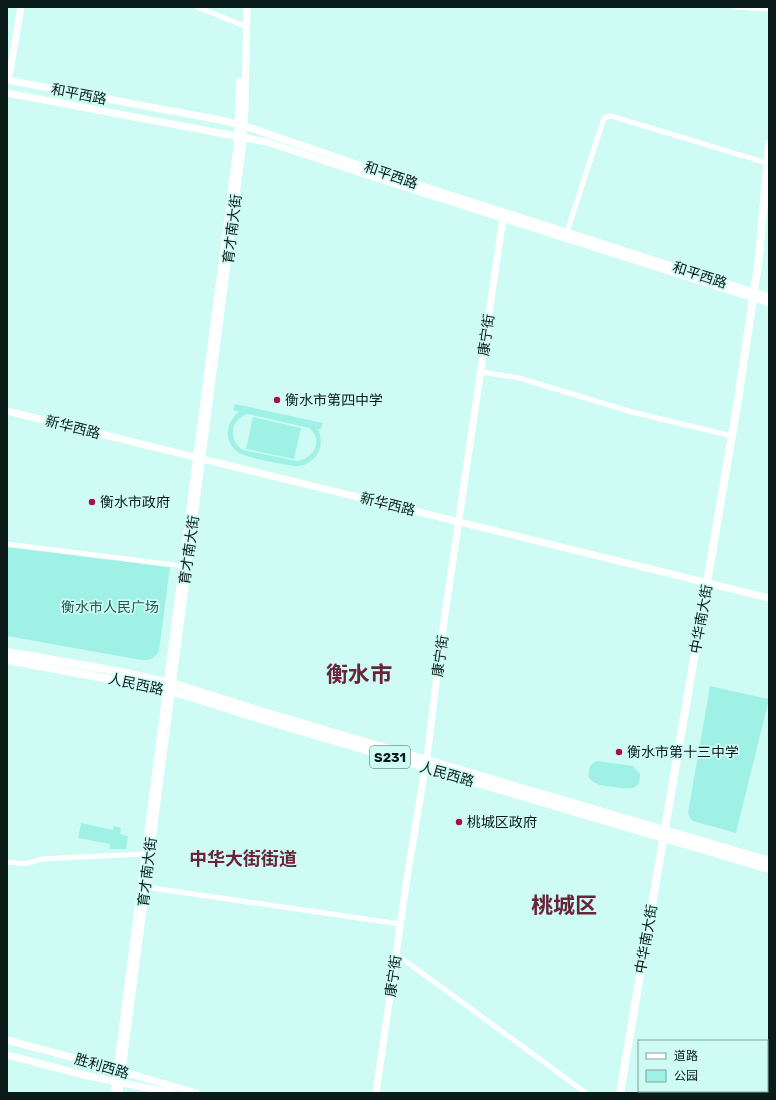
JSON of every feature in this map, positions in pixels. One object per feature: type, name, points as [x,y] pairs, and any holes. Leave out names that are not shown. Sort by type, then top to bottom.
[{"type":"main road","points":[[7,80],[10,72],[22,7]]},
{"type":"main road","name":"育才南大街","points":[[241,125],[242,7]]},
{"type":"main road","name":"育才南大街","points":[[119,1093],[119,1070],[144,854],[169,686],[240,137],[247,7]]},
{"type":"main road","name":"和平西路","points":[[7,80],[241,125],[267,132],[394,176],[567,232],[756,296],[769,303]]},
{"type":"main road","name":"和平西路","points":[[7,94],[267,142],[503,218],[756,296],[769,297]]},
{"type":"main road","name":"中华南大街","points":[[625,1093],[710,583],[744,401],[756,296],[769,144]]},
{"type":"main road","name":"中华南大街","points":[[710,583],[732,436],[756,296],[765,258],[769,210]]},
{"type":"main road","name":"康宁街","points":[[376,1093],[425,764],[503,218]]},
{"type":"main road","name":"新华西路","points":[[7,411],[769,598]]},
{"type":"main road","name":"育才南大街","points":[[119,1070],[145,887],[182,566],[199,458]]},
{"type":"main road","name":"人民西路","points":[[7,652],[116,671],[260,710],[425,764],[667,834],[769,861]]},
{"type":"main road","name":"人民西路","points":[[7,660],[115,679],[169,686]]},
{"type":"main road","name":"中华南大街","points":[[620,1093],[667,834]]},
{"type":"main road","name":"人民西路","points":[[667,834],[769,869]]},
{"type":"main road","name":"胜利西路","points":[[7,1040],[119,1070],[196,1093]]},
{"type":"main road","name":"胜利西路","points":[[7,1055],[88,1076],[172,1093]]},
{"type":"main road","name":"育才南大街","points":[[114,1093],[118,1082]]},
{"type":"street","points":[[197,7],[242,25]]},
{"type":"street","points":[[735,7],[769,9]]},
{"type":"street","points":[[567,232],[604,118],[611,116],[768,163]]},
{"type":"street","points":[[481,372],[518,378],[632,412],[732,436]]},
{"type":"street","points":[[7,544],[182,566]]},
{"type":"street","points":[[7,862],[24,864],[32,863],[41,859],[144,854]]},
{"type":"street","points":[[145,887],[400,924]]},
{"type":"street","points":[[396,954],[586,1093]]},
{"type":"green space","points":[[235,404],[323,423],[321,429],[318,429],[321,441],[318,452],[311,461],[299,466],[243,455],[234,449],[228,438],[231,421],[239,412],[233,410]],"holes":[[[248,414],[309,428],[316,438],[315,448],[308,457],[297,461],[243,450],[238,446],[233,436],[233,430],[238,420]]]},
{"type":"green space","points":[[253,417],[301,428],[294,459],[246,449]]},
{"type":"green space","name":"衡水市人民广场","points":[[7,547],[170,567],[159,651],[154,657],[141,660],[7,636]]},
{"type":"green space","points":[[710,686],[769,699],[736,833],[693,821],[688,813]]},
{"type":"green space","points":[[598,761],[633,766],[640,774],[638,784],[636,787],[628,789],[604,786],[595,783],[589,778],[589,770],[593,763]]},
{"type":"green space","points":[[81,823],[113,830],[114,826],[121,828],[120,834],[128,836],[126,849],[109,849],[110,844],[78,838]]},
{"type":"place","name":"衡水市第四中学","points":[[277,400]]},
{"type":"place","name":"衡水市政府","points":[[92,502]]},
{"type":"place","name":"衡水市第十三中学","points":[[619,752]]},
{"type":"place","name":"桃城区政府","points":[[459,822]]},
{"type":"district","name":"衡水市","points":[[359,674]]},
{"type":"district","name":"中华大街街道","points":[[243,859]]},
{"type":"district","name":"桃城区","points":[[564,905]]}]
